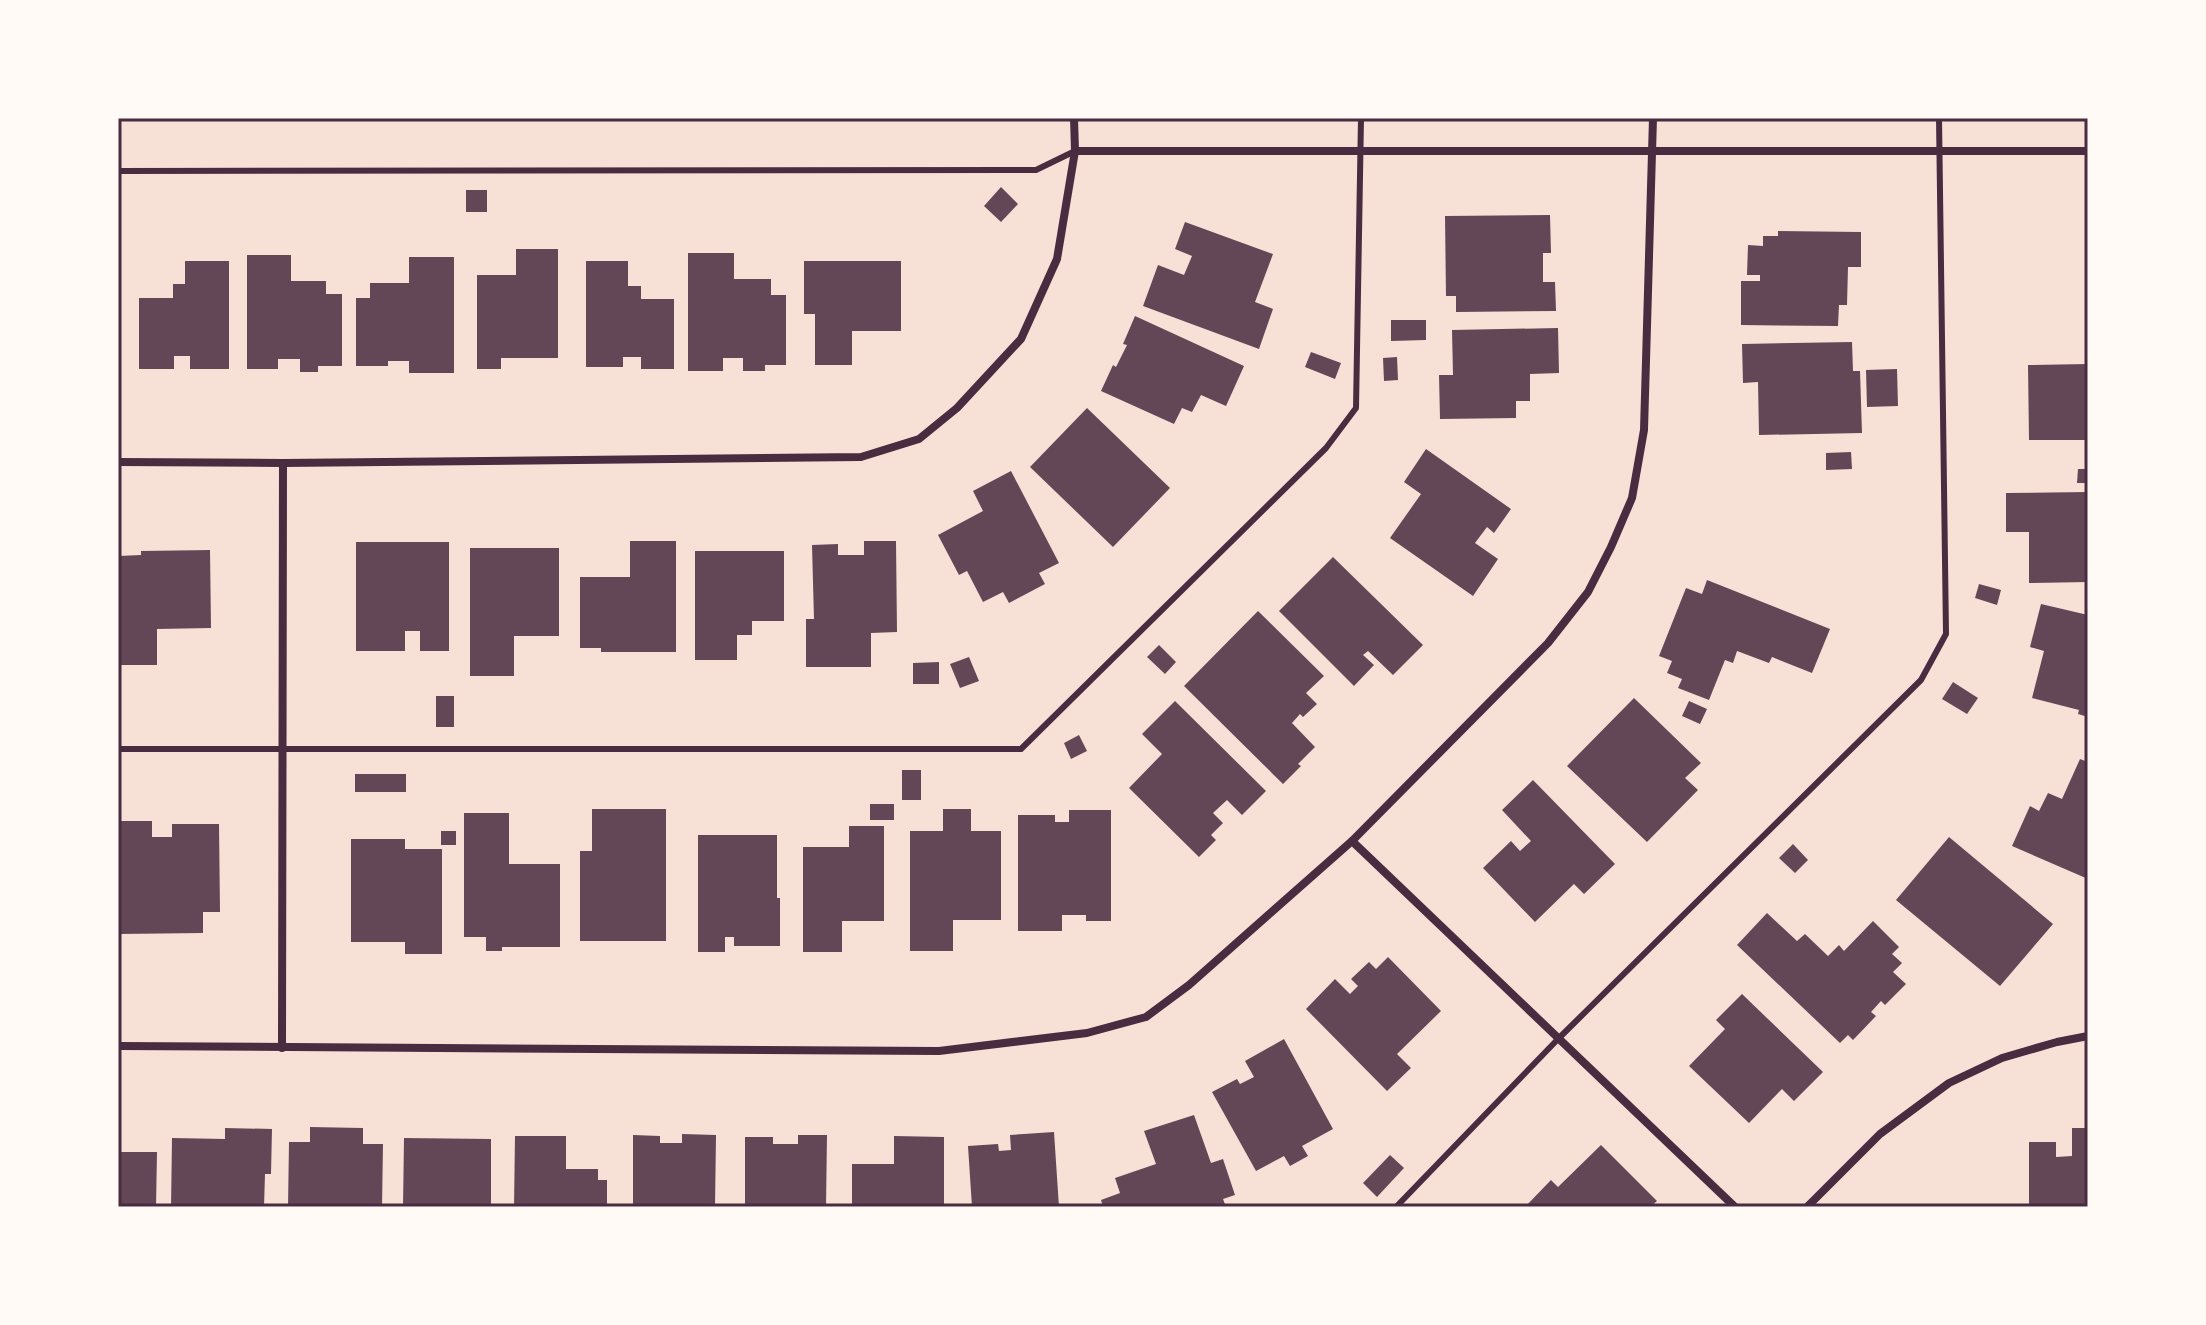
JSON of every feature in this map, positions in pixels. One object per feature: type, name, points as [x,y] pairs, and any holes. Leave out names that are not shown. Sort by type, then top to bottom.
[{"type":"street","points":[[118,462],[861,457],[919,439],[957,408],[1021,339],[1057,259],[1075,151],[1074,118]]},
{"type":"street","points":[[118,1046],[939,1051],[1087,1033],[1146,1017],[1189,985],[1352,841],[1548,643],[1588,592],[1632,498],[1644,430],[1653,118]]},
{"type":"street","points":[[1075,151],[2088,151]]},
{"type":"street","points":[[282,1048],[283,463]]},
{"type":"street","points":[[1352,841],[1735,1207]]},
{"type":"street","points":[[1807,1207],[1880,1134],[1949,1083],[2002,1058],[2088,1036]]},
{"type":"lane","points":[[118,749],[1021,749],[1326,448],[1356,408],[1361,118]]},
{"type":"lane","points":[[1396,1207],[1559,1038],[1921,680],[1946,634],[1939,118]]},
{"type":"lane","points":[[118,171],[1036,170],[1075,151]]},
{"type":"building","points":[[1001,187],[1018,204],[1001,222],[984,206]]},
{"type":"building","points":[[466,190],[487,190],[487,212],[466,212]]},
{"type":"building","points":[[1550,215],[1551,253],[1543,253],[1543,282],[1555,282],[1556,311],[1456,312],[1456,296],[1446,296],[1445,216]]},
{"type":"building","points":[[1185,222],[1273,254],[1255,302],[1273,309],[1259,349],[1143,306],[1158,265],[1184,275],[1192,256],[1175,249]]},
{"type":"building","points":[[1778,231],[1861,232],[1861,267],[1848,267],[1847,305],[1839,305],[1838,326],[1741,325],[1741,281],[1760,281],[1760,275],[1747,275],[1748,245],[1763,246],[1763,236],[1778,236]]},
{"type":"building","points":[[516,249],[558,249],[558,358],[501,358],[501,369],[477,369],[477,275],[516,275]]},
{"type":"building","points":[[688,253],[734,253],[734,279],[771,279],[771,295],[786,295],[786,365],[765,365],[765,371],[743,371],[743,358],[723,358],[723,371],[688,371]]},
{"type":"building","points":[[247,255],[291,255],[291,281],[326,281],[326,294],[342,294],[342,366],[318,366],[318,372],[300,372],[300,359],[278,359],[278,369],[247,369]]},
{"type":"building","points":[[409,257],[454,257],[454,373],[409,373],[409,361],[388,361],[388,366],[356,366],[356,298],[370,298],[370,283],[409,283]]},
{"type":"building","points":[[185,261],[229,261],[229,369],[190,369],[190,356],[174,356],[174,369],[139,369],[139,298],[173,298],[173,284],[185,284]]},
{"type":"building","points":[[586,261],[628,261],[628,286],[641,286],[641,299],[674,299],[674,369],[641,369],[641,357],[623,357],[623,367],[586,367]]},
{"type":"building","points":[[804,261],[901,261],[901,331],[852,331],[852,365],[815,365],[815,314],[804,314]]},
{"type":"building","points":[[1135,316],[1244,366],[1226,406],[1201,395],[1192,412],[1182,408],[1174,424],[1101,391],[1127,345],[1123,344]]},
{"type":"building","points":[[1391,320],[1426,320],[1426,340],[1391,341]]},
{"type":"building","points":[[1558,328],[1559,373],[1530,374],[1530,401],[1516,401],[1516,418],[1440,419],[1439,375],[1453,375],[1452,330]]},
{"type":"building","points":[[1852,342],[1853,371],[1860,371],[1862,433],[1759,435],[1758,382],[1743,383],[1742,344]]},
{"type":"building","points":[[1311,352],[1341,363],[1335,379],[1305,367]]},
{"type":"building","points":[[1397,357],[1398,380],[1384,381],[1383,358]]},
{"type":"building","points":[[2088,364],[2088,440],[2029,440],[2028,365]]},
{"type":"building","points":[[1897,369],[1898,406],[1867,407],[1866,370]]},
{"type":"building","points":[[1087,408],[1170,488],[1113,547],[1030,467]]},
{"type":"building","points":[[1426,449],[1511,509],[1494,533],[1487,527],[1475,543],[1498,559],[1473,596],[1390,538],[1421,494],[1404,482]]},
{"type":"building","points":[[1851,452],[1852,469],[1826,470],[1826,453]]},
{"type":"building","points":[[2078,469],[2088,469],[2088,483],[2077,483]]},
{"type":"building","points":[[1011,471],[1059,563],[1039,573],[1045,584],[1009,603],[1003,592],[983,602],[967,571],[959,575],[938,535],[983,511],[973,491]]},
{"type":"building","points":[[2088,492],[2088,582],[2029,583],[2029,532],[2006,532],[2006,493]]},
{"type":"building","points":[[630,541],[676,541],[676,652],[601,652],[601,648],[580,648],[580,577],[630,577]]},
{"type":"building","points":[[864,541],[896,541],[897,632],[871,633],[871,667],[806,667],[806,619],[814,619],[812,545],[838,544],[838,555],[864,555]]},
{"type":"building","points":[[356,542],[449,542],[449,651],[420,651],[420,631],[405,631],[405,651],[356,651]]},
{"type":"building","points":[[470,548],[559,548],[559,636],[514,636],[514,676],[470,676]]},
{"type":"building","points":[[210,550],[211,628],[157,629],[157,665],[118,665],[118,556],[141,555],[141,551]]},
{"type":"building","points":[[695,551],[784,551],[784,621],[752,621],[752,635],[737,635],[737,660],[695,660]]},
{"type":"building","points":[[1333,557],[1423,645],[1393,675],[1368,651],[1363,655],[1374,665],[1354,686],[1279,611]]},
{"type":"building","points":[[1707,580],[1830,629],[1812,673],[1772,657],[1769,663],[1737,651],[1733,663],[1725,660],[1709,700],[1678,688],[1682,679],[1667,673],[1672,661],[1659,656],[1686,588],[1702,594]]},
{"type":"building","points":[[1979,584],[2001,590],[1997,605],[1975,598]]},
{"type":"building","points":[[2041,604],[2088,615],[2088,717],[2078,714],[2079,710],[2032,698],[2044,651],[2030,647]]},
{"type":"building","points":[[1258,611],[1324,676],[1306,693],[1317,704],[1292,723],[1315,747],[1283,784],[1184,686]]},
{"type":"building","points":[[1159,645],[1176,662],[1165,674],[1147,657]]},
{"type":"building","points":[[969,657],[979,681],[960,688],[950,664]]},
{"type":"building","points":[[939,662],[939,684],[913,684],[913,663]]},
{"type":"building","points":[[1953,682],[1978,698],[1967,714],[1942,699]]},
{"type":"building","points":[[436,696],[454,696],[454,727],[436,727]]},
{"type":"building","points":[[1634,698],[1701,763],[1685,778],[1698,790],[1647,842],[1567,766]]},
{"type":"building","points":[[1175,701],[1266,791],[1242,815],[1227,800],[1213,813],[1223,823],[1211,835],[1216,840],[1199,857],[1129,788],[1162,754],[1142,734]]},
{"type":"building","points":[[1689,701],[1707,709],[1700,724],[1682,716]]},
{"type":"building","points":[[1079,735],[1087,751],[1071,759],[1064,743]]},
{"type":"building","points":[[2080,759],[2088,762],[2088,879],[2012,846],[2030,806],[2039,811],[2048,793],[2062,799]]},
{"type":"building","points":[[902,770],[921,770],[921,800],[902,800]]},
{"type":"building","points":[[355,774],[406,774],[406,792],[355,792]]},
{"type":"building","points":[[1533,780],[1615,864],[1584,894],[1574,884],[1535,922],[1483,868],[1511,841],[1520,851],[1531,841],[1502,810]]},
{"type":"building","points":[[870,804],[894,804],[894,820],[870,820]]},
{"type":"building","points":[[592,809],[666,809],[666,941],[580,941],[580,851],[592,851]]},
{"type":"building","points":[[943,809],[971,809],[971,831],[1001,831],[1001,920],[953,920],[953,951],[910,951],[910,831],[943,831]]},
{"type":"building","points":[[1069,810],[1111,810],[1111,921],[1086,921],[1086,915],[1062,915],[1062,931],[1018,931],[1018,815],[1055,815],[1055,822],[1069,822]]},
{"type":"building","points":[[464,813],[509,813],[509,864],[560,864],[560,947],[502,947],[502,951],[486,951],[486,937],[464,937]]},
{"type":"building","points":[[119,821],[152,821],[152,837],[172,837],[172,824],[219,824],[220,912],[203,912],[203,933],[120,934]]},
{"type":"building","points":[[849,826],[884,826],[884,921],[842,921],[842,952],[803,952],[803,847],[849,847]]},
{"type":"building","points":[[441,831],[456,831],[456,845],[441,845]]},
{"type":"building","points":[[698,835],[777,835],[780,946],[734,946],[734,937],[725,937],[725,952],[698,952]]},
{"type":"building","points":[[1949,837],[2053,924],[2000,986],[1896,900]]},
{"type":"building","points":[[351,839],[405,839],[405,849],[442,849],[442,954],[405,954],[405,942],[351,942]]},
{"type":"building","points":[[1793,844],[1808,860],[1795,873],[1779,858]]},
{"type":"building","points":[[1767,913],[1797,941],[1805,934],[1828,956],[1839,945],[1844,951],[1873,921],[1899,947],[1892,954],[1902,963],[1893,972],[1906,984],[1885,1005],[1881,1001],[1871,1012],[1876,1016],[1853,1040],[1848,1035],[1840,1043],[1737,945]]},
{"type":"building","points":[[1388,957],[1441,1011],[1397,1054],[1411,1068],[1387,1091],[1306,1009],[1335,979],[1350,994],[1358,986],[1351,979],[1369,962],[1376,969]]},
{"type":"building","points":[[1742,994],[1823,1072],[1794,1101],[1782,1089],[1749,1123],[1689,1066],[1725,1029],[1716,1020]]},
{"type":"building","points":[[1284,1039],[1333,1129],[1302,1146],[1308,1156],[1290,1166],[1284,1156],[1256,1171],[1212,1092],[1237,1079],[1240,1084],[1254,1077],[1245,1061]]},
{"type":"building","points":[[1194,1115],[1211,1163],[1223,1159],[1235,1195],[1223,1199],[1226,1207],[1103,1207],[1101,1200],[1120,1193],[1115,1178],[1156,1164],[1144,1131]]},
{"type":"building","points":[[310,1127],[363,1128],[363,1144],[383,1144],[382,1207],[288,1207],[289,1142],[310,1142]]},
{"type":"building","points":[[225,1128],[272,1129],[271,1174],[265,1174],[264,1207],[171,1207],[172,1138],[225,1139]]},
{"type":"building","points":[[2072,1128],[2088,1128],[2088,1207],[2029,1207],[2029,1142],[2056,1142],[2056,1157],[2072,1156]]},
{"type":"building","points":[[1054,1132],[1059,1207],[972,1207],[968,1146],[998,1144],[999,1151],[1011,1150],[1010,1135]]},
{"type":"building","points":[[682,1134],[716,1135],[715,1207],[633,1207],[633,1135],[660,1136],[660,1143],[682,1143]]},
{"type":"building","points":[[798,1135],[827,1135],[826,1207],[745,1207],[745,1137],[773,1137],[773,1144],[798,1144]]},
{"type":"building","points":[[515,1136],[566,1136],[566,1169],[598,1169],[598,1180],[607,1180],[607,1207],[514,1207]]},
{"type":"building","points":[[894,1136],[944,1137],[944,1207],[852,1207],[852,1164],[894,1164]]},
{"type":"building","points":[[404,1138],[491,1139],[491,1207],[403,1207]]},
{"type":"building","points":[[1601,1145],[1657,1201],[1650,1207],[1525,1207],[1551,1180],[1558,1187]]},
{"type":"building","points":[[118,1152],[157,1152],[156,1207],[118,1207]]},
{"type":"building","points":[[1390,1155],[1404,1168],[1377,1197],[1363,1183]]}]
